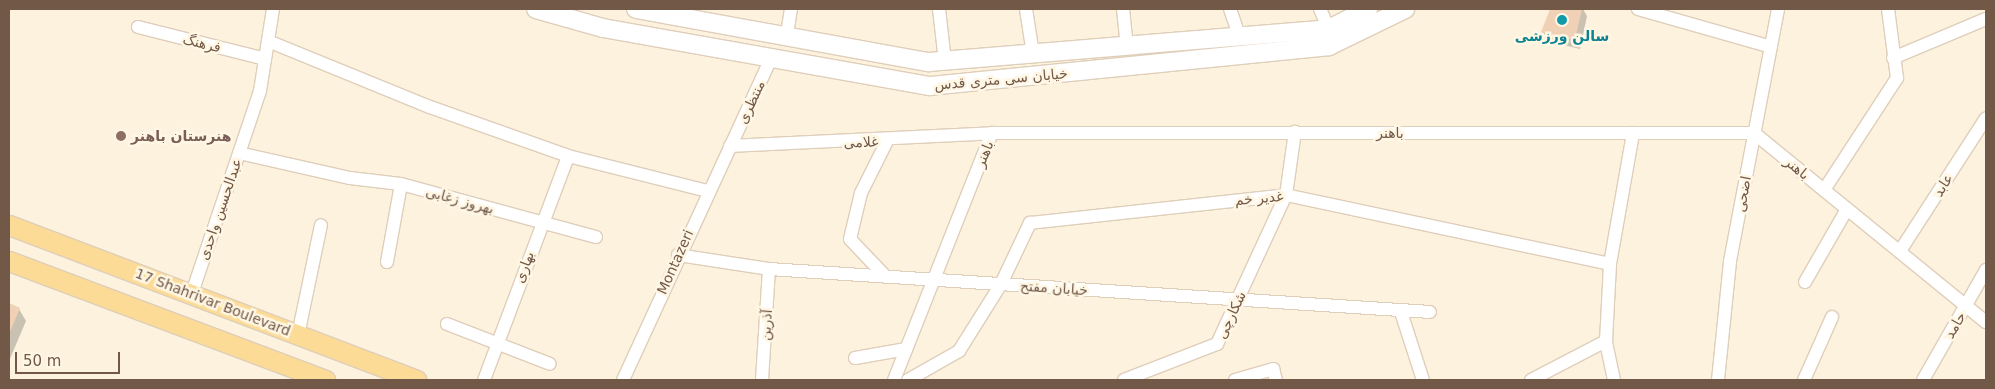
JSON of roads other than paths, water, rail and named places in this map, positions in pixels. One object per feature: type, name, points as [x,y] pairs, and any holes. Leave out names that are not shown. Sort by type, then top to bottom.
[{"type":"main road","name":"خیابان سی متری قدس","points":[[536,9],[603,28],[930,86],[1329,46],[1405,9]]},
{"type":"main road","points":[[590,9],[589,16],[603,28]]},
{"type":"main road","name":"خیابان سی متری قدس","points":[[636,9],[787,34],[937,62],[1239,35],[1329,29],[1368,9]]},
{"type":"main road","points":[[930,86],[937,62]]},
{"type":"main road","name":"17 Shahrivar Boulevard","points":[[9,224],[417,380]]},
{"type":"main road","points":[[9,261],[326,380]]},
{"type":"street","name":"عبدالحسین واحدی","points":[[192,293],[260,91],[273,9]]},
{"type":"street","points":[[787,34],[791,9]]},
{"type":"street","points":[[937,62],[939,9]]},
{"type":"street","points":[[1026,9],[1033,54]]},
{"type":"street","points":[[1123,9],[1127,45]]},
{"type":"street","points":[[1230,9],[1239,35]]},
{"type":"street","points":[[1320,9],[1329,29]]},
{"type":"street","points":[[1638,9],[1679,14],[1771,47]]},
{"type":"street","name":"اضحی","points":[[1718,380],[1730,261],[1778,9]]},
{"type":"street","points":[[1824,190],[1897,78],[1888,9]]},
{"type":"street","points":[[1893,58],[1986,19]]},
{"type":"street","name":"فرهنگ","points":[[138,27],[265,59]]},
{"type":"street","points":[[268,40],[430,107],[568,156],[708,191]]},
{"type":"street","name":"منتظری","points":[[730,146],[771,58]]},
{"type":"street","name":"عابد","points":[[1900,251],[1986,118]]},
{"type":"street","name":"شکارچی","points":[[1124,380],[1217,344],[1286,194],[1295,132]]},
{"type":"street","name":"باهنر","points":[[894,380],[992,133],[1754,133],[1986,322]]},
{"type":"street","name":"غلامی","points":[[730,146],[887,141],[992,133]]},
{"type":"street","points":[[1614,380],[1606,341],[1610,264],[1633,134]]},
{"type":"street","points":[[886,277],[850,239],[861,193],[887,141]]},
{"type":"street","name":"Montazeri","points":[[623,380],[678,254],[730,146]]},
{"type":"street","name":"بهروز زغابی","points":[[239,153],[350,178],[401,184],[596,237]]},
{"type":"street","name":"بهاری","points":[[484,380],[540,222],[568,156]]},
{"type":"street","points":[[387,262],[401,184]]},
{"type":"street","name":"غدیر خم","points":[[1001,284],[1030,223],[1286,194],[1610,264]]},
{"type":"street","points":[[1805,282],[1847,209]]},
{"type":"street","points":[[298,335],[321,225]]},
{"type":"street","name":"خیابان مفتح","points":[[678,254],[769,269],[1401,312],[1430,312]]},
{"type":"street","name":"آذرین","points":[[762,380],[769,269]]},
{"type":"street","name":"حامد","points":[[1923,380],[1986,270]]},
{"type":"street","points":[[908,380],[959,351],[1001,284]]},
{"type":"street","points":[[1401,312],[1423,380]]},
{"type":"street","points":[[1804,380],[1832,317]]},
{"type":"street","points":[[447,324],[550,364]]},
{"type":"street","points":[[1535,379],[1606,341]]},
{"type":"street","points":[[855,358],[906,349]]},
{"type":"street","points":[[1235,380],[1274,375]]},
{"type":"place","name":"سالن ورزشی","points":[[1562,20]]},
{"type":"place","name":"هنرستان باهنر","points":[[121,136]]}]
